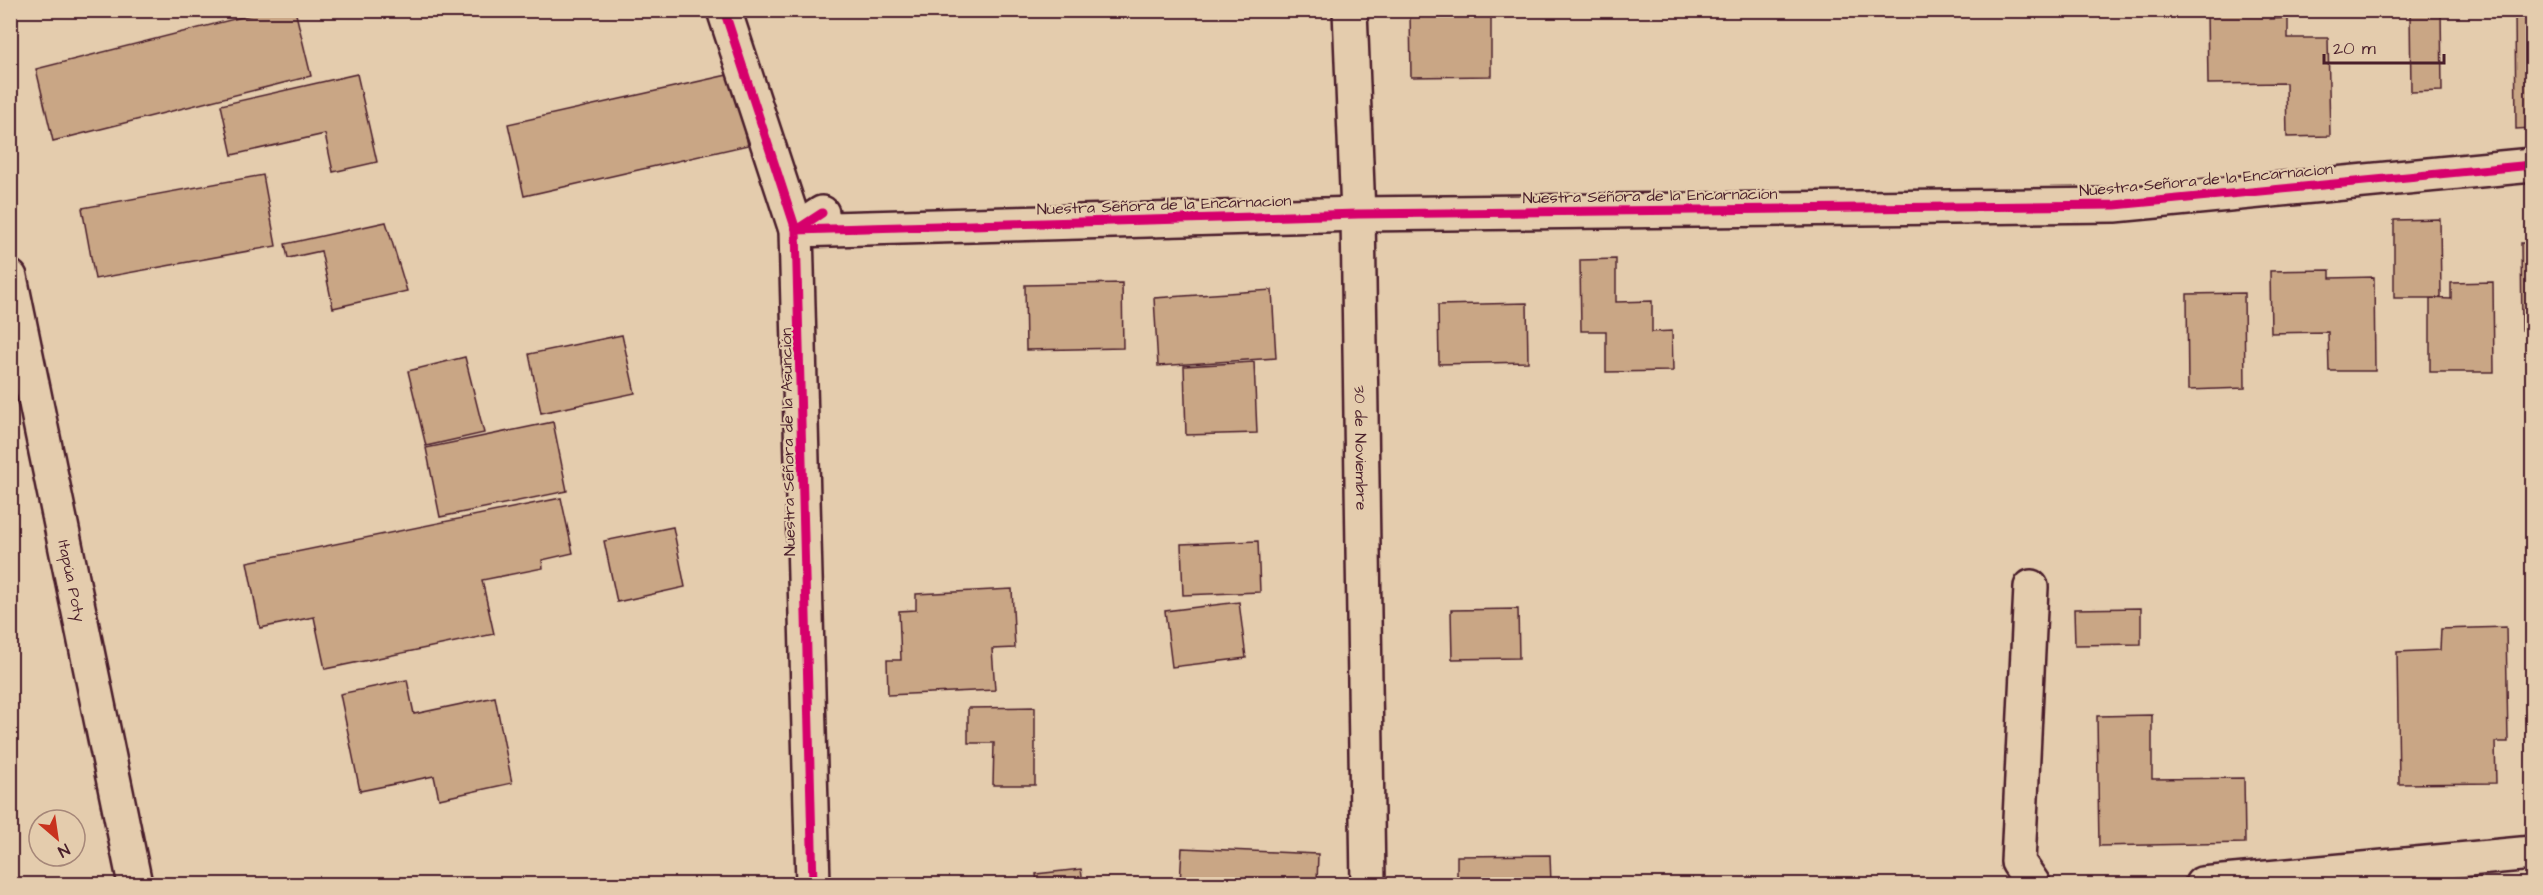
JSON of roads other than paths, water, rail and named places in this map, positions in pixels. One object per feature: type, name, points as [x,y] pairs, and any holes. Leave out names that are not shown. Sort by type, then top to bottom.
[{"type":"street","name":"Nuestra Señora de la Asunción","points":[[724,10],[809,221],[813,885]]},
{"type":"street","name":"30 de Noviembre","points":[[1350,10],[1358,214],[1368,885]]},
{"type":"street","name":"Nuestra Señora de la Encarnacion","points":[[809,221],[2115,205],[2532,165]]},
{"type":"street","name":"Itapúa Poty","points":[[10,277],[135,885]]},
{"type":"street","points":[[2031,587],[2018,862],[2033,885]]},
{"type":"street","points":[[2202,885],[2532,853]]}]
